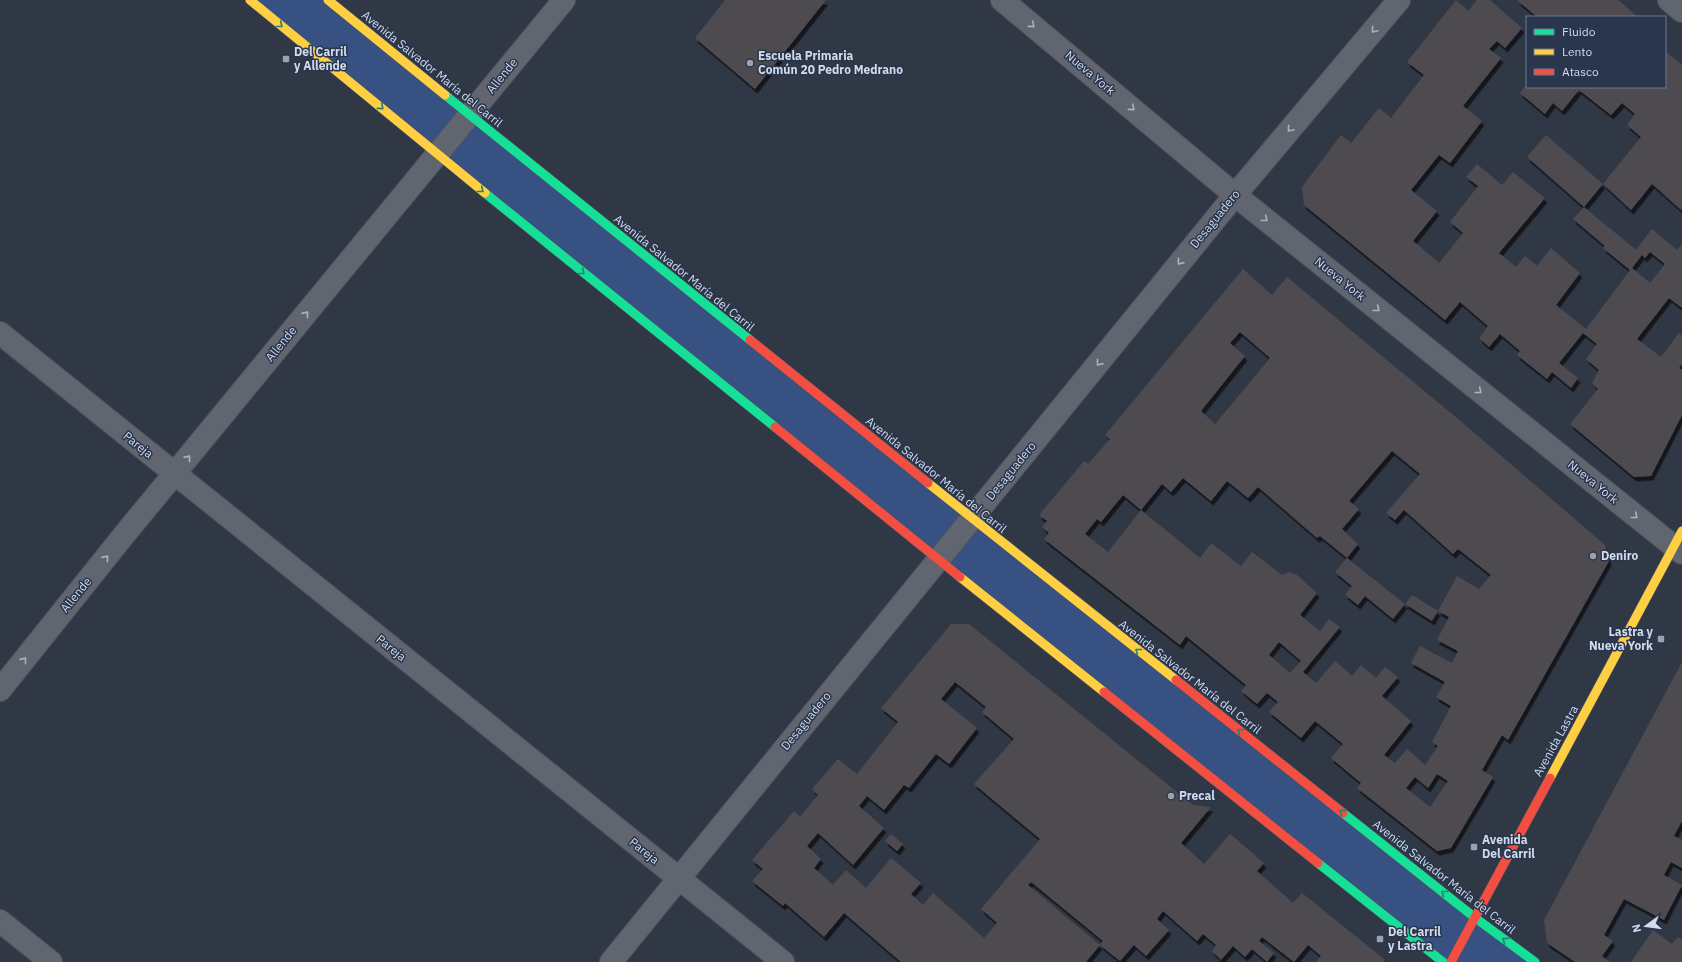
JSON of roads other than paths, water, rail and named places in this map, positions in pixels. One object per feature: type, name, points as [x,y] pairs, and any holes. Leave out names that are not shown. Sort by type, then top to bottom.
[{"type":"street","points":[[250,0],[437,154],[938,559],[1443,962]]},
{"type":"street","name":"Avenida Salvador María del Carril","points":[[328,0],[972,519],[1474,917],[1535,962]]},
{"type":"street","name":"Allende","points":[[0,690],[174,475],[564,0]]},
{"type":"street","name":"Nueva York","points":[[1002,0],[1235,194],[1679,544]]},
{"type":"street","name":"Desaguadero","points":[[611,962],[1235,194],[1399,0]]},
{"type":"street","points":[[1669,0],[1682,11]]},
{"type":"street","name":"Pareja","points":[[0,333],[174,475],[782,962]]},
{"type":"street","name":"Avenida Lastra","points":[[1451,962],[1474,917],[1679,544]]},
{"type":"street","points":[[0,921],[51,962]]},
{"type":"place","name":"Del Carril y Allende","points":[[286,59]]},
{"type":"place","name":"Escuela Primaria Común 20 Pedro Medrano","points":[[750,63]]},
{"type":"place","name":"Deniro","points":[[1593,556]]},
{"type":"place","name":"Lastra y Nueva York","points":[[1661,639]]},
{"type":"place","name":"Precal","points":[[1171,796]]},
{"type":"place","name":"Avenida Del Carril","points":[[1474,847]]},
{"type":"place","name":"Del Carril y Lastra","points":[[1380,939]]}]
